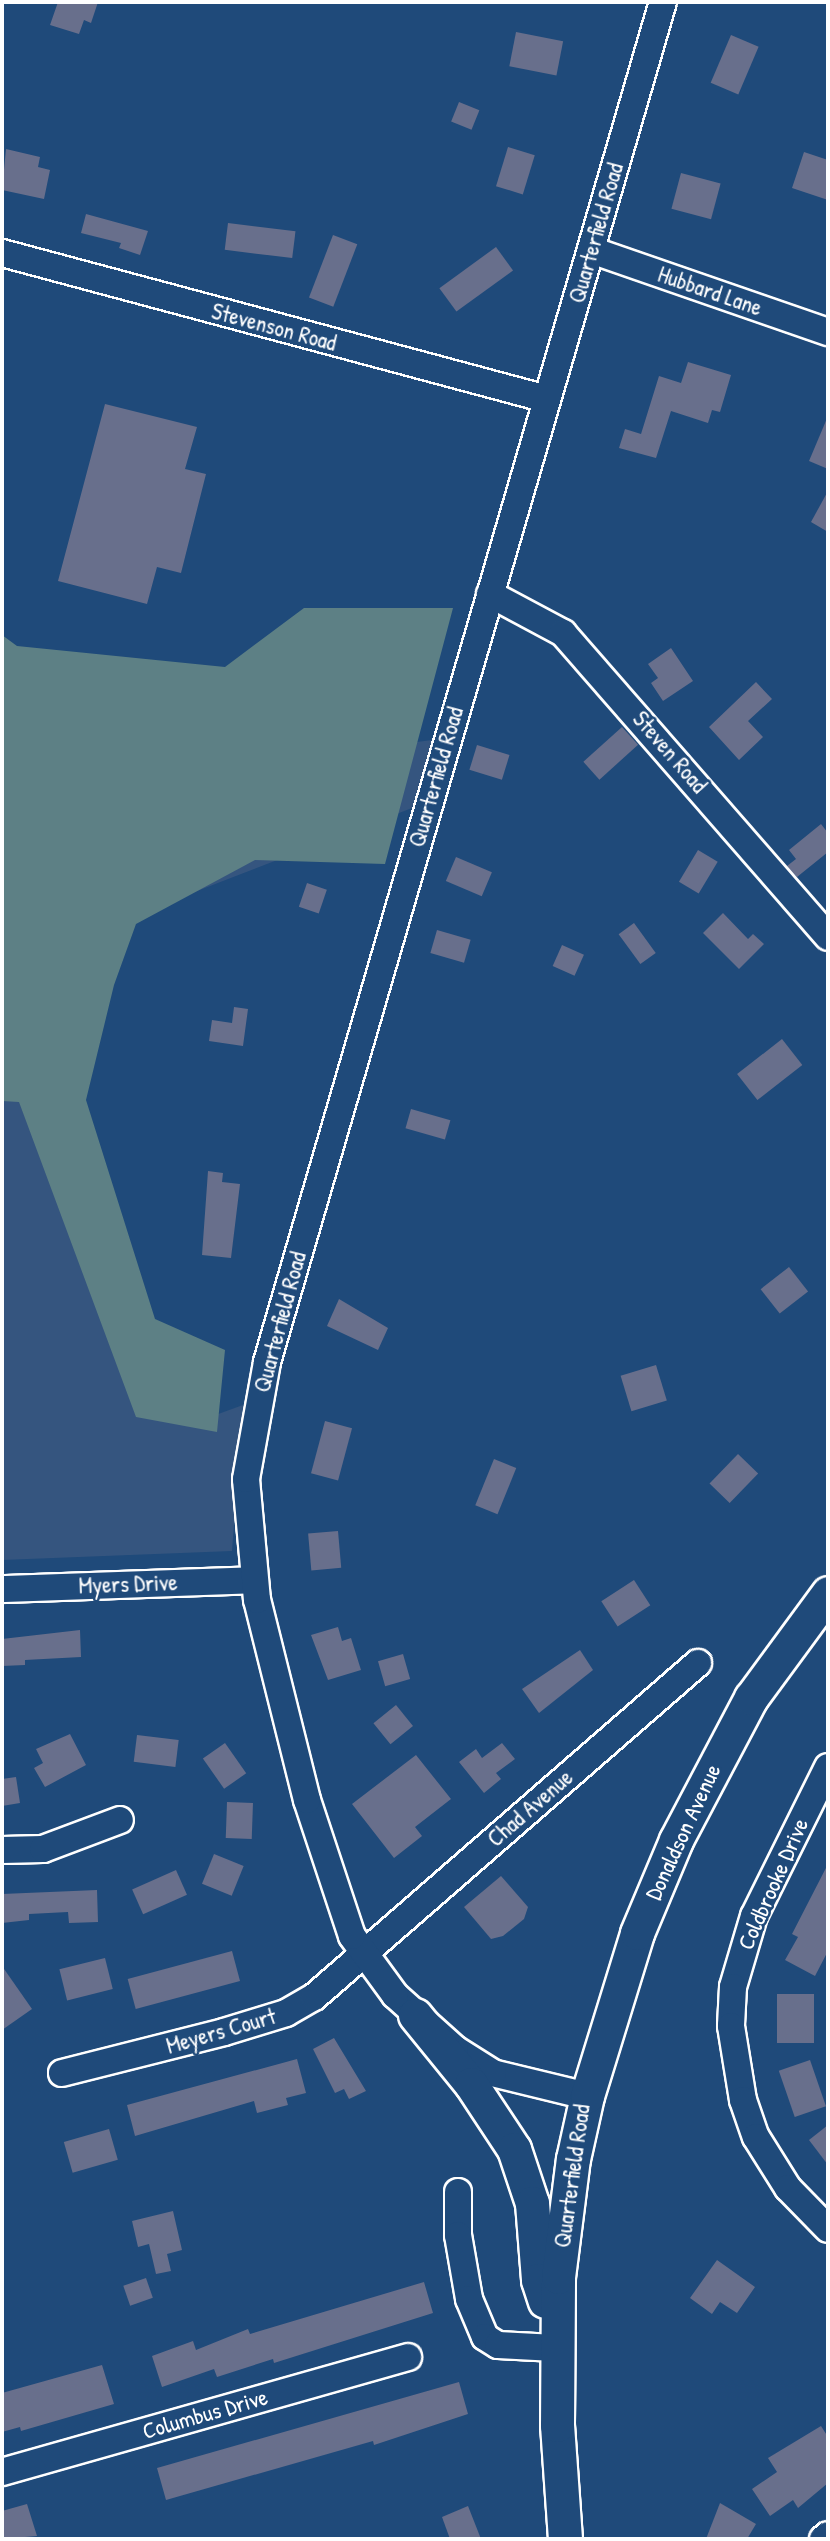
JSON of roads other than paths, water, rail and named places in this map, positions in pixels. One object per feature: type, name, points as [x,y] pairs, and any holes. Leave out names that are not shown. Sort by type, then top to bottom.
[{"type":"main road","name":"Donaldson Avenue","points":[[587,2096],[637,1933],[676,1840],[751,1698],[828,1593]]},
{"type":"main road","points":[[415,2015],[499,2123],[525,2172],[536,2233],[538,2280],[556,2339]]},
{"type":"main road","name":"Quarterfield Road","points":[[565,2539],[556,2339],[564,2222],[587,2096]]},
{"type":"street","name":"Quarterfield Road","points":[[587,2096],[493,2073],[415,2015],[362,1953],[344,1918],[307,1800],[254,1580],[246,1479],[267,1362],[663,2]]},
{"type":"street","name":"Hubbard Lane","points":[[591,250],[828,332]]},
{"type":"street","name":"Stevenson Road","points":[[2,253],[547,399]]},
{"type":"street","name":"Steven Road","points":[[490,594],[563,633],[828,937]]},
{"type":"street","name":"Myers Drive","points":[[2,1589],[254,1580]]},
{"type":"street","name":"Chad Avenue","points":[[362,1953],[698,1663]]},
{"type":"street","name":"Coldbrooke Drive","points":[[828,1767],[754,1916],[733,1987],[731,2026],[743,2100],[756,2137],[788,2188],[828,2229]]},
{"type":"street","points":[[2,1850],[43,1849],[120,1821]]},
{"type":"street","name":"Meyers Court","points":[[62,2073],[286,2013],[340,1977],[362,1953]]},
{"type":"street","points":[[458,2192],[458,2235],[469,2299],[485,2336],[498,2345],[556,2339]]},
{"type":"street","name":"Columbus Drive","points":[[2,2472],[408,2357]]},
{"type":"street","points":[[822,2539],[828,2535]]}]
